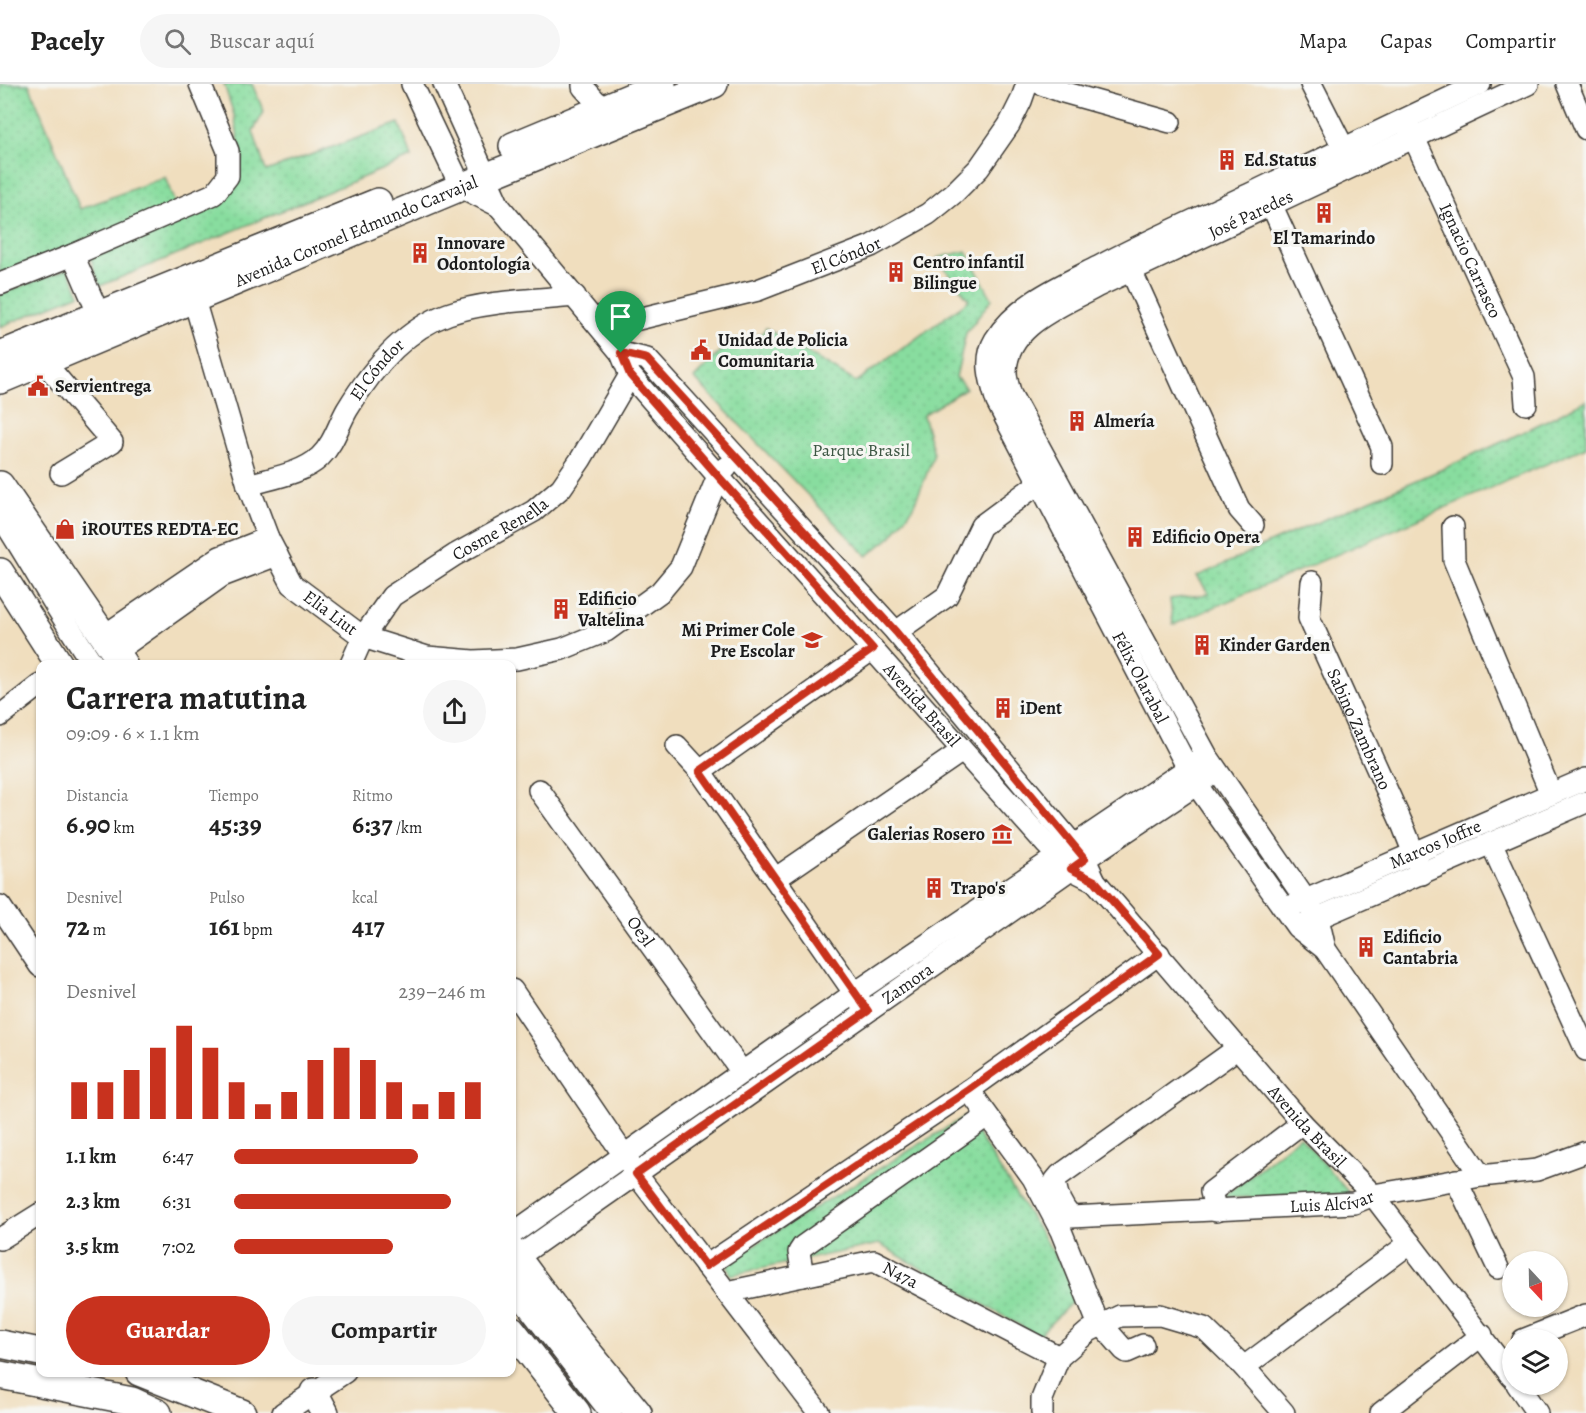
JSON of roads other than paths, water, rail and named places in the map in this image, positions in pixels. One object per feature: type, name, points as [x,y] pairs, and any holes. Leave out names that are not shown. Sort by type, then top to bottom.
[{"type":"main road","name":"Avenida Coronel Edmundo Carvajal","points":[[607,117],[662,84]]},
{"type":"main road","name":"Avenida Coronel Edmundo Carvajal","points":[[0,381],[44,362],[189,290],[607,117],[714,84]]},
{"type":"main road","name":"Avenida Coronel Edmundo Carvajal","points":[[0,355],[99,315],[189,290]]},
{"type":"main road","points":[[0,485],[109,654]]},
{"type":"main road","points":[[0,572],[56,660]]},
{"type":"main road","points":[[516,1255],[574,1335],[638,1413]]},
{"type":"main road","points":[[516,1335],[577,1413]]},
{"type":"main road","points":[[0,1344],[36,1351]]},
{"type":"main road","points":[[2,1376],[132,1401],[158,1413]]},
{"type":"main road","points":[[151,1377],[242,1413]]},
{"type":"street","points":[[0,284],[214,194],[228,176],[228,151],[200,84]]},
{"type":"street","points":[[412,84],[470,174]]},
{"type":"street","points":[[444,84],[470,174]]},
{"type":"street","points":[[583,84],[607,117]]},
{"type":"street","name":"El Cóndor","points":[[601,328],[759,290],[871,246],[928,214],[954,194],[979,168],[1009,125],[1022,101],[1027,84]]},
{"type":"street","points":[[1041,84],[1170,122]]},
{"type":"street","points":[[1311,84],[1343,147]]},
{"type":"street","name":"José Paredes","points":[[1267,196],[1343,147],[1480,84]]},
{"type":"street","name":"José Paredes","points":[[998,378],[988,363],[994,341],[1010,322],[1051,291],[1127,261],[1267,196],[1415,138],[1528,84]]},
{"type":"street","points":[[1567,84],[1586,129]]},
{"type":"street","name":"Ignacio Carrasco","points":[[1405,118],[1524,377],[1526,404]]},
{"type":"street","name":"Avenida Brasil","points":[[470,174],[621,353],[630,375],[718,476],[962,751],[1095,881],[1302,1123],[1373,1196],[1496,1343]]},
{"type":"street","points":[[1267,196],[1382,447],[1382,464]]},
{"type":"street","points":[[73,255],[99,315]]},
{"type":"street","points":[[1127,261],[1239,510],[1253,525]]},
{"type":"street","name":"Elia Liut","points":[[189,290],[248,485],[273,546],[292,584],[363,637],[427,657],[455,660]]},
{"type":"street","name":"El Cóndor","points":[[248,485],[304,468],[320,456],[336,436],[346,412],[384,357],[418,330],[448,314],[575,296]]},
{"type":"street","name":"Avenida Brasil","points":[[621,353],[647,359],[896,632],[1072,857]]},
{"type":"street","points":[[44,362],[112,441],[61,473]]},
{"type":"street","name":"Cosme Renella","points":[[353,660],[363,637],[392,596],[455,555],[534,511],[561,488],[581,459],[630,375]]},
{"type":"street","name":"Félix Olarabal","points":[[998,378],[997,402],[1192,776],[1297,927],[1326,949]]},
{"type":"street","name":"Félix Olarabal","points":[[998,378],[1011,395],[1212,763],[1317,918],[1326,949],[1481,1176]]},
{"type":"street","name":"Elia Liut","points":[[502,660],[562,649],[606,631],[660,592],[681,567],[718,476],[737,457]]},
{"type":"street","points":[[896,632],[948,596],[981,526],[1039,483]]},
{"type":"street","points":[[0,515],[38,574],[72,635],[109,654],[222,576],[273,546]]},
{"type":"street","points":[[1453,527],[1454,560],[1551,794]]},
{"type":"street","points":[[0,540],[79,660]]},
{"type":"street","name":"Sabino Zambrano","points":[[1312,582],[1309,618],[1422,874]]},
{"type":"street","points":[[700,771],[873,649]]},
{"type":"street","points":[[0,716],[36,689]]},
{"type":"street","points":[[677,746],[700,771],[868,1011]]},
{"type":"street","points":[[775,879],[962,751]]},
{"type":"street","name":"Zamora","points":[[516,1248],[623,1156],[855,993],[1072,857],[1212,763]]},
{"type":"street","name":"Marcos Joffre","points":[[1285,909],[1586,778]]},
{"type":"street","name":"Oe3l","points":[[539,790],[742,1072]]},
{"type":"street","name":"Marcos Joffre","points":[[1297,927],[1586,802]]},
{"type":"street","points":[[1491,843],[1586,1050]]},
{"type":"street","name":"Zamora","points":[[516,1249],[636,1174],[868,1011],[1072,857]]},
{"type":"street","points":[[0,906],[36,960]]},
{"type":"street","points":[[706,1266],[969,1090],[1159,954]]},
{"type":"street","points":[[516,996],[636,1174],[819,1413]]},
{"type":"street","points":[[1143,1345],[1128,1352],[1100,1324],[1061,1231],[1061,1211],[1055,1181],[1059,1175],[1238,1048]]},
{"type":"street","points":[[969,1090],[1033,1178],[1061,1211]]},
{"type":"street","points":[[803,1276],[799,1252],[803,1246],[987,1116]]},
{"type":"street","points":[[1216,1211],[1211,1192],[1302,1123]]},
{"type":"street","name":"Luis Alcívar","points":[[1061,1211],[1216,1211],[1354,1203],[1373,1196],[1456,1180],[1537,1170],[1586,1152]]},
{"type":"street","points":[[1456,1180],[1498,1268]]},
{"type":"street","points":[[0,1239],[36,1216]]},
{"type":"street","points":[[1244,1367],[1410,1243]]},
{"type":"street","name":"N47a","points":[[727,1292],[874,1261],[1059,1357]]},
{"type":"street","points":[[516,1291],[611,1413]]},
{"type":"street","points":[[1042,1413],[1042,1399],[1059,1357],[1089,1331],[1120,1316],[1160,1314],[1204,1328],[1244,1367],[1284,1413]]},
{"type":"street","points":[[1551,1329],[1586,1315]]},
{"type":"street","points":[[516,1320],[590,1413]]},
{"type":"street","points":[[1381,1413],[1496,1343]]},
{"type":"street","points":[[284,1413],[320,1403],[341,1377]]},
{"type":"street","points":[[1525,1395],[1537,1413]]},
{"type":"place","name":"Ed.Status","points":[[1227,160]]},
{"type":"place","name":"El Tamarindo","points":[[1324,213]]},
{"type":"place","name":"Innovare Odontología","points":[[420,253]]},
{"type":"place","name":"Centro infantil Bilingue","points":[[896,272]]},
{"type":"place","name":"Unidad de Policia Comunitaria","points":[[701,350]]},
{"type":"place","name":"Servientrega","points":[[38,386]]},
{"type":"place","name":"Almería","points":[[1077,421]]},
{"type":"place","name":"iROUTES REDTA-EC","points":[[65,529]]},
{"type":"place","name":"Edificio Opera","points":[[1135,537]]},
{"type":"place","name":"Edificio Valtelina","points":[[561,609]]},
{"type":"place","name":"Mi Primer Cole Pre Escolar","points":[[812,640]]},
{"type":"place","name":"Kinder Garden","points":[[1202,645]]},
{"type":"place","name":"iDent","points":[[1003,708]]},
{"type":"place","name":"Galerias Rosero","points":[[1002,834]]},
{"type":"place","name":"Trapo's","points":[[934,888]]},
{"type":"place","name":"Edificio Cantabria","points":[[1366,947]]},
{"type":"park label","name":"Parque Brasil","points":[[861,450]]}]
